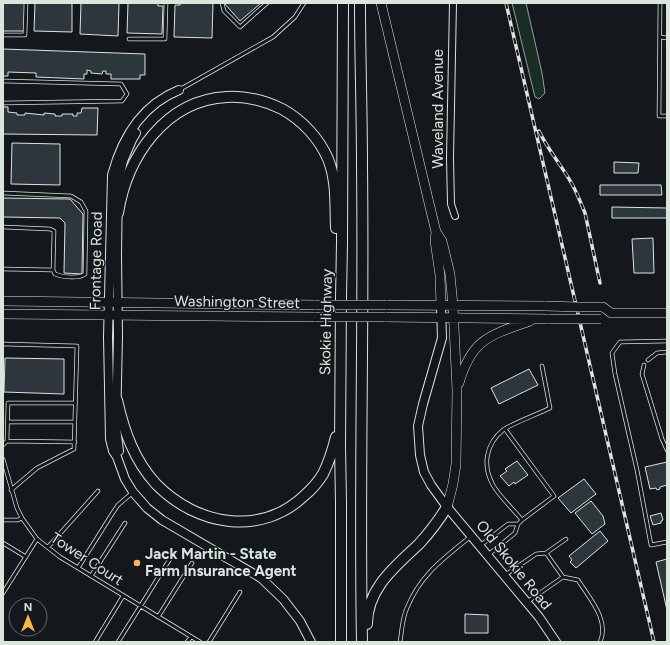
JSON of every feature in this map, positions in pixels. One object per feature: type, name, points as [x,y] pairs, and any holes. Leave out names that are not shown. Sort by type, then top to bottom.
[{"type":"highway","name":"Skokie Highway","points":[[341,642],[340,403],[344,3]]},
{"type":"highway","points":[[360,3],[362,166],[362,642]]},
{"type":"highway","points":[[118,213],[121,197],[137,156],[158,129],[174,115],[192,105],[206,100],[220,98],[253,98],[274,105],[291,114],[305,125],[318,142],[328,159],[334,184],[341,298]]},
{"type":"highway","points":[[116,400],[130,445],[144,469],[156,483],[174,499],[205,516],[234,522],[258,520],[278,513],[299,500],[312,488],[323,474],[332,453],[337,434],[340,403]]},
{"type":"highway","points":[[367,642],[367,619],[379,585],[398,563],[430,531],[447,506]]},
{"type":"main road","points":[[381,3],[436,232],[435,241],[440,275],[441,306]]},
{"type":"main road","points":[[436,232],[442,241],[450,274],[454,318],[457,390],[456,464],[453,484],[447,506]]},
{"type":"main road","name":"Washington Street","points":[[3,301],[603,307],[611,313],[667,313]]},
{"type":"main road","name":"Washington Street","points":[[3,314],[605,319],[611,313]]},
{"type":"main road","points":[[457,390],[466,362],[482,341],[501,330],[537,319]]},
{"type":"street","name":"Waveland Avenue","points":[[453,3],[450,158],[451,204],[455,216]]},
{"type":"street","name":"Frontage Road","points":[[113,303],[118,213],[118,183],[123,161],[140,126],[152,113],[172,98],[179,90]]},
{"type":"street","name":"Frontage Road","points":[[179,90],[165,96],[141,116],[116,158],[112,175],[110,226],[113,315],[110,439],[113,451],[117,457],[125,479],[133,492],[147,508],[162,520],[261,578],[283,599],[302,625],[311,642]]},
{"type":"street","name":"Old Skokie Road","points":[[441,306],[442,338],[421,409],[418,426],[418,440],[424,472],[431,485],[447,506],[527,602],[556,642]]},
{"type":"street","name":"Frontage Road","points":[[113,315],[116,428],[119,453],[117,457]]},
{"type":"lane","points":[[3,34],[25,35],[26,3]]},
{"type":"lane","points":[[130,38],[165,39],[166,3]]},
{"type":"lane","points":[[222,3],[224,11],[240,27],[267,3]]},
{"type":"lane","name":"Frontage Road","points":[[179,90],[273,37],[295,17],[304,3]]},
{"type":"lane","points":[[660,3],[659,116],[667,116]]},
{"type":"lane","points":[[660,38],[667,38]]},
{"type":"lane","points":[[3,81],[121,84],[127,94],[122,101],[3,103]]},
{"type":"lane","points":[[3,194],[71,196],[81,202],[86,211],[85,274],[80,277],[58,276],[55,274],[53,270],[54,231],[50,229],[3,227]]},
{"type":"lane","points":[[3,269],[53,270]]},
{"type":"lane","points":[[667,341],[620,342],[612,353],[615,374],[637,470],[651,545],[667,542]]},
{"type":"lane","points":[[3,344],[77,346],[74,448],[37,468],[11,490]]},
{"type":"lane","points":[[648,360],[658,353],[667,352]]},
{"type":"lane","points":[[644,365],[642,368],[642,374],[662,440],[667,450]]},
{"type":"lane","points":[[522,520],[493,486],[487,470],[487,454],[494,440],[504,429],[550,408],[542,366]]},
{"type":"lane","points":[[3,445],[7,441],[8,403],[76,403]]},
{"type":"lane","points":[[7,422],[75,422]]},
{"type":"lane","points":[[488,555],[515,533],[518,524],[522,520],[554,496],[504,429]]},
{"type":"lane","points":[[7,441],[75,442]]},
{"type":"lane","name":"Tower Court","points":[[3,459],[15,502],[22,518],[37,539],[78,568],[200,642]]},
{"type":"lane","points":[[48,547],[98,491]]},
{"type":"lane","points":[[78,568],[118,505],[133,492]]},
{"type":"lane","points":[[3,520],[18,520],[22,518]]},
{"type":"lane","points":[[91,576],[125,522]]},
{"type":"lane","points":[[480,545],[508,524],[518,524]]},
{"type":"lane","points":[[400,642],[406,609],[418,587],[431,570],[472,536]]},
{"type":"lane","points":[[3,593],[37,539]]},
{"type":"lane","points":[[505,575],[536,554],[546,553],[566,539]]},
{"type":"lane","points":[[3,543],[26,557]]},
{"type":"lane","points":[[546,553],[563,576],[578,580],[601,616],[603,635],[600,642]]},
{"type":"lane","points":[[118,642],[173,554]]},
{"type":"lane","points":[[158,617],[192,563]]},
{"type":"lane","points":[[527,602],[563,576]]},
{"type":"lane","points":[[209,642],[240,592]]},
{"type":"lane","points":[[95,642],[123,596]]},
{"type":"lane","points":[[187,642],[191,637]]},
{"type":"green space","points":[[512,3],[526,3],[545,93],[539,99],[535,97]]},
{"type":"building","points":[[3,3],[25,3],[24,31],[3,31]]},
{"type":"building","points":[[35,3],[72,3],[72,32],[34,31]]},
{"type":"building","points":[[81,3],[119,3],[118,36],[80,34]]},
{"type":"building","points":[[128,3],[158,3],[158,6],[163,6],[162,34],[127,33]]},
{"type":"building","points":[[180,3],[213,3],[212,38],[174,37],[175,5],[180,5]]},
{"type":"building","points":[[224,3],[261,3],[240,21]]},
{"type":"building","points":[[3,49],[145,54],[145,75],[140,75],[140,79],[111,79],[111,74],[106,74],[106,71],[103,71],[102,74],[91,73],[91,71],[87,70],[87,74],[84,74],[84,79],[36,77],[36,73],[8,72],[8,76],[3,76]]},
{"type":"building","points":[[3,107],[8,107],[8,112],[17,113],[17,115],[25,115],[25,113],[44,115],[44,113],[55,114],[55,116],[62,116],[62,114],[73,114],[73,116],[77,116],[77,113],[81,113],[82,108],[98,108],[97,135],[3,134]]},
{"type":"building","points":[[12,143],[60,144],[60,185],[11,184]]},
{"type":"building","points":[[614,162],[639,163],[638,173],[614,173]]},
{"type":"building","points":[[600,185],[661,185],[662,195],[600,195]]},
{"type":"building","points":[[3,198],[70,199],[83,214],[82,274],[64,273],[65,223],[60,218],[3,217]]},
{"type":"building","points":[[612,207],[667,208],[667,218],[612,218]]},
{"type":"building","points":[[653,238],[654,273],[634,273],[632,239]]},
{"type":"building","points":[[5,358],[64,359],[64,394],[4,392]]},
{"type":"building","points":[[529,369],[538,385],[499,404],[491,388]]},
{"type":"building","points":[[517,461],[528,475],[515,484],[514,482],[509,486],[500,476],[507,471],[505,469]]},
{"type":"building","points":[[667,462],[667,485],[660,487],[660,489],[657,490],[656,488],[650,489],[645,467]]},
{"type":"building","points":[[584,479],[596,494],[571,513],[558,498]]},
{"type":"building","points":[[591,501],[603,516],[605,524],[592,534],[575,513]]},
{"type":"building","points":[[661,513],[663,520],[661,523],[653,525],[650,516]]},
{"type":"building","points":[[600,531],[608,541],[576,568],[570,562],[572,560],[569,556]]},
{"type":"building","points":[[667,559],[667,610],[656,562]]},
{"type":"building","points":[[465,614],[488,615],[488,633],[465,633]]},
{"type":"railway","points":[[506,3],[654,642]]},
{"type":"railway","points":[[539,131],[572,184],[585,213],[600,283]]},
{"type":"place","name":"Jack Martin - State Farm Insurance Agent","points":[[137,563]]}]
